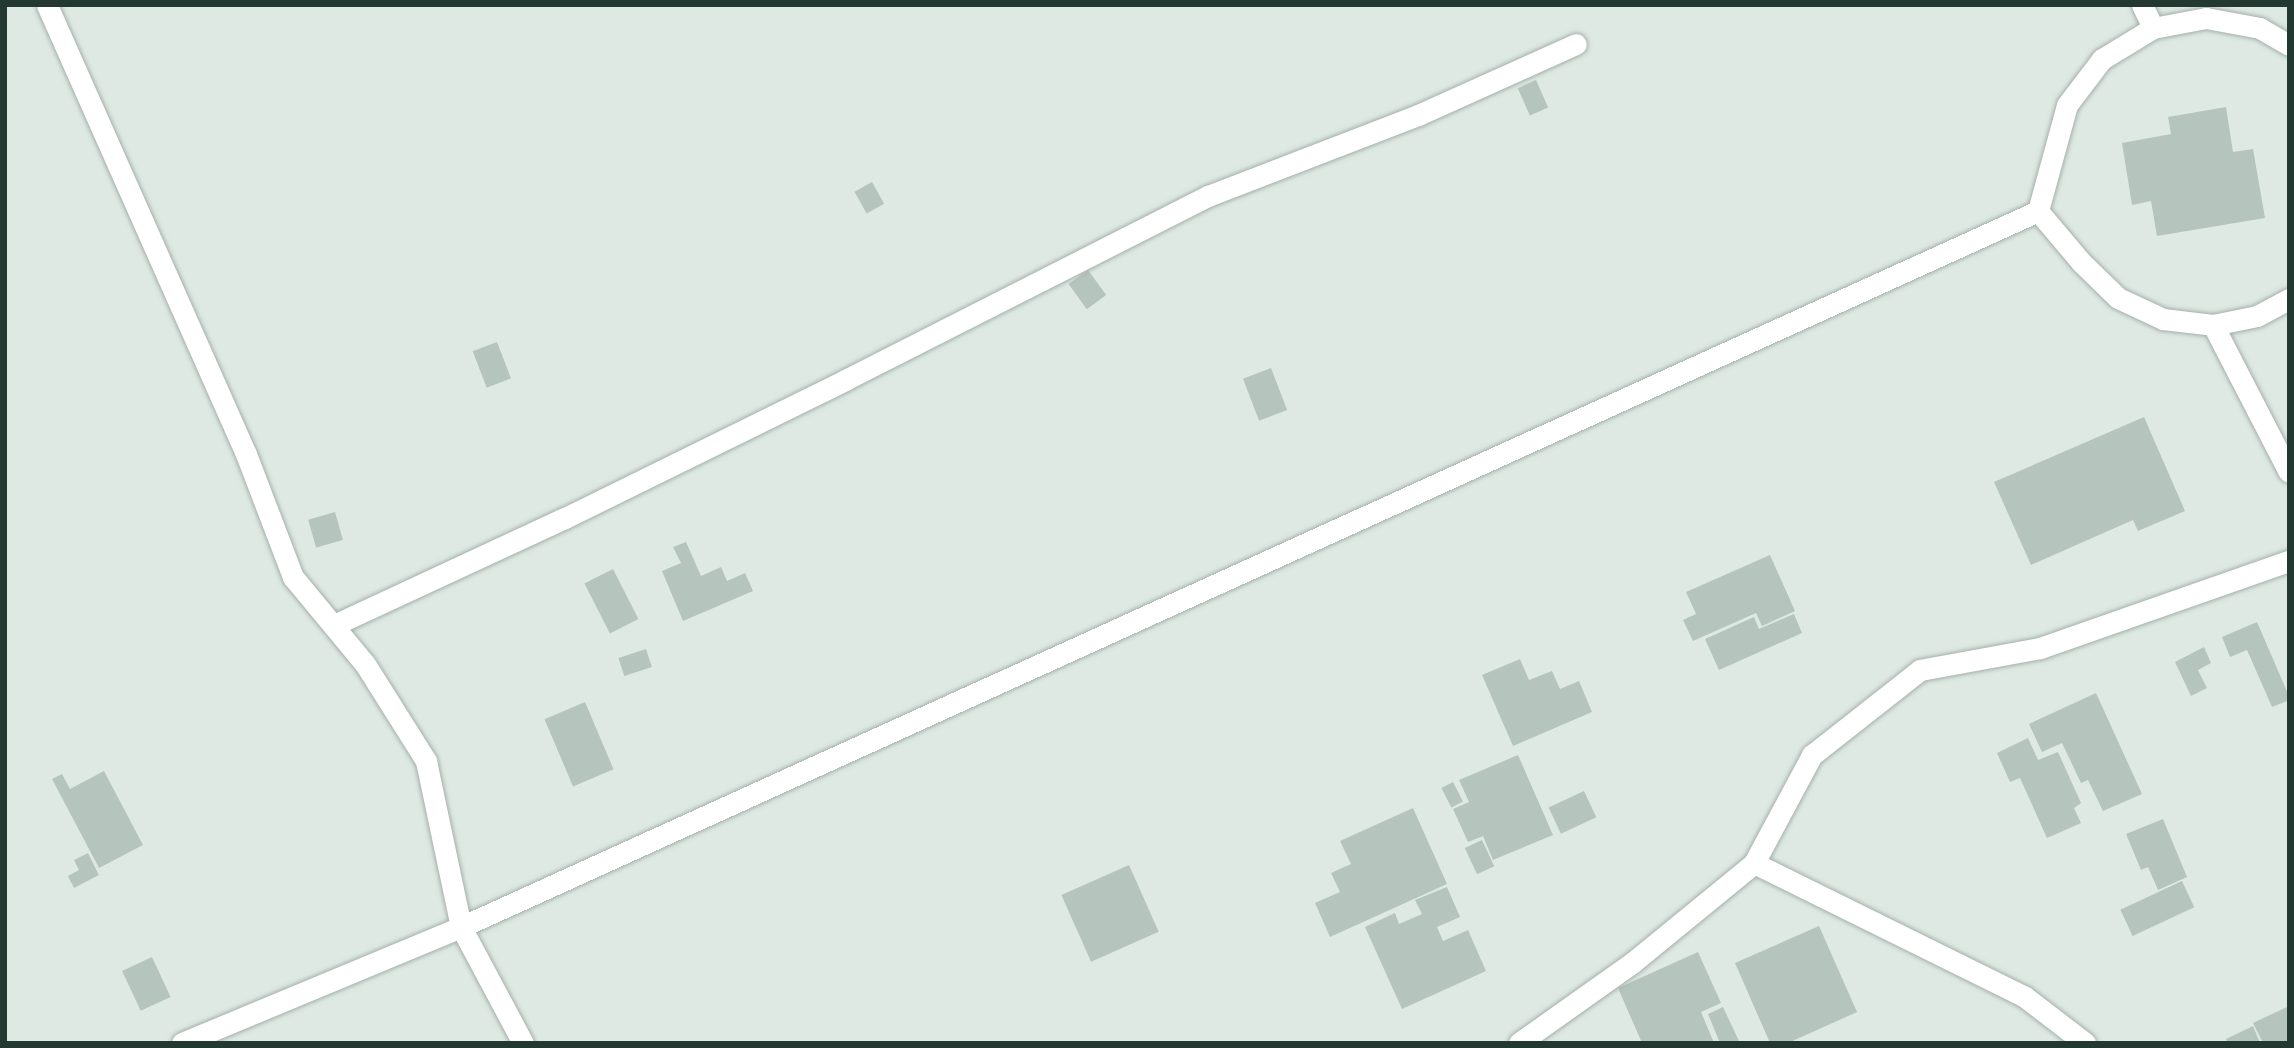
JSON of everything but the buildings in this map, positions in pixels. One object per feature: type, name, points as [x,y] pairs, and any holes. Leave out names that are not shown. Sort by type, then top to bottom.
[{"type":"street","points":[[47,5],[246,454],[293,577],[365,664],[426,761],[461,927],[523,1043]]},
{"type":"street","points":[[2142,5],[2153,28]]},
{"type":"street","points":[[2038,211],[2067,105],[2102,59],[2153,28],[2206,18],[2260,28],[2289,45]]},
{"type":"street","points":[[334,625],[565,518],[845,380],[1208,195],[1418,115],[1576,44]]},
{"type":"street","points":[[2038,211],[2082,263],[2118,298],[2163,319],[2213,325],[2257,316],[2289,299]]},
{"type":"street","points":[[182,1043],[461,927],[2038,211]]},
{"type":"street","points":[[2213,325],[2289,472]]},
{"type":"street","points":[[1519,1043],[1632,963],[1754,863],[1812,755],[1920,670],[2040,648],[2289,561]]},
{"type":"street","points":[[1754,863],[2025,997],[2085,1043]]}]
